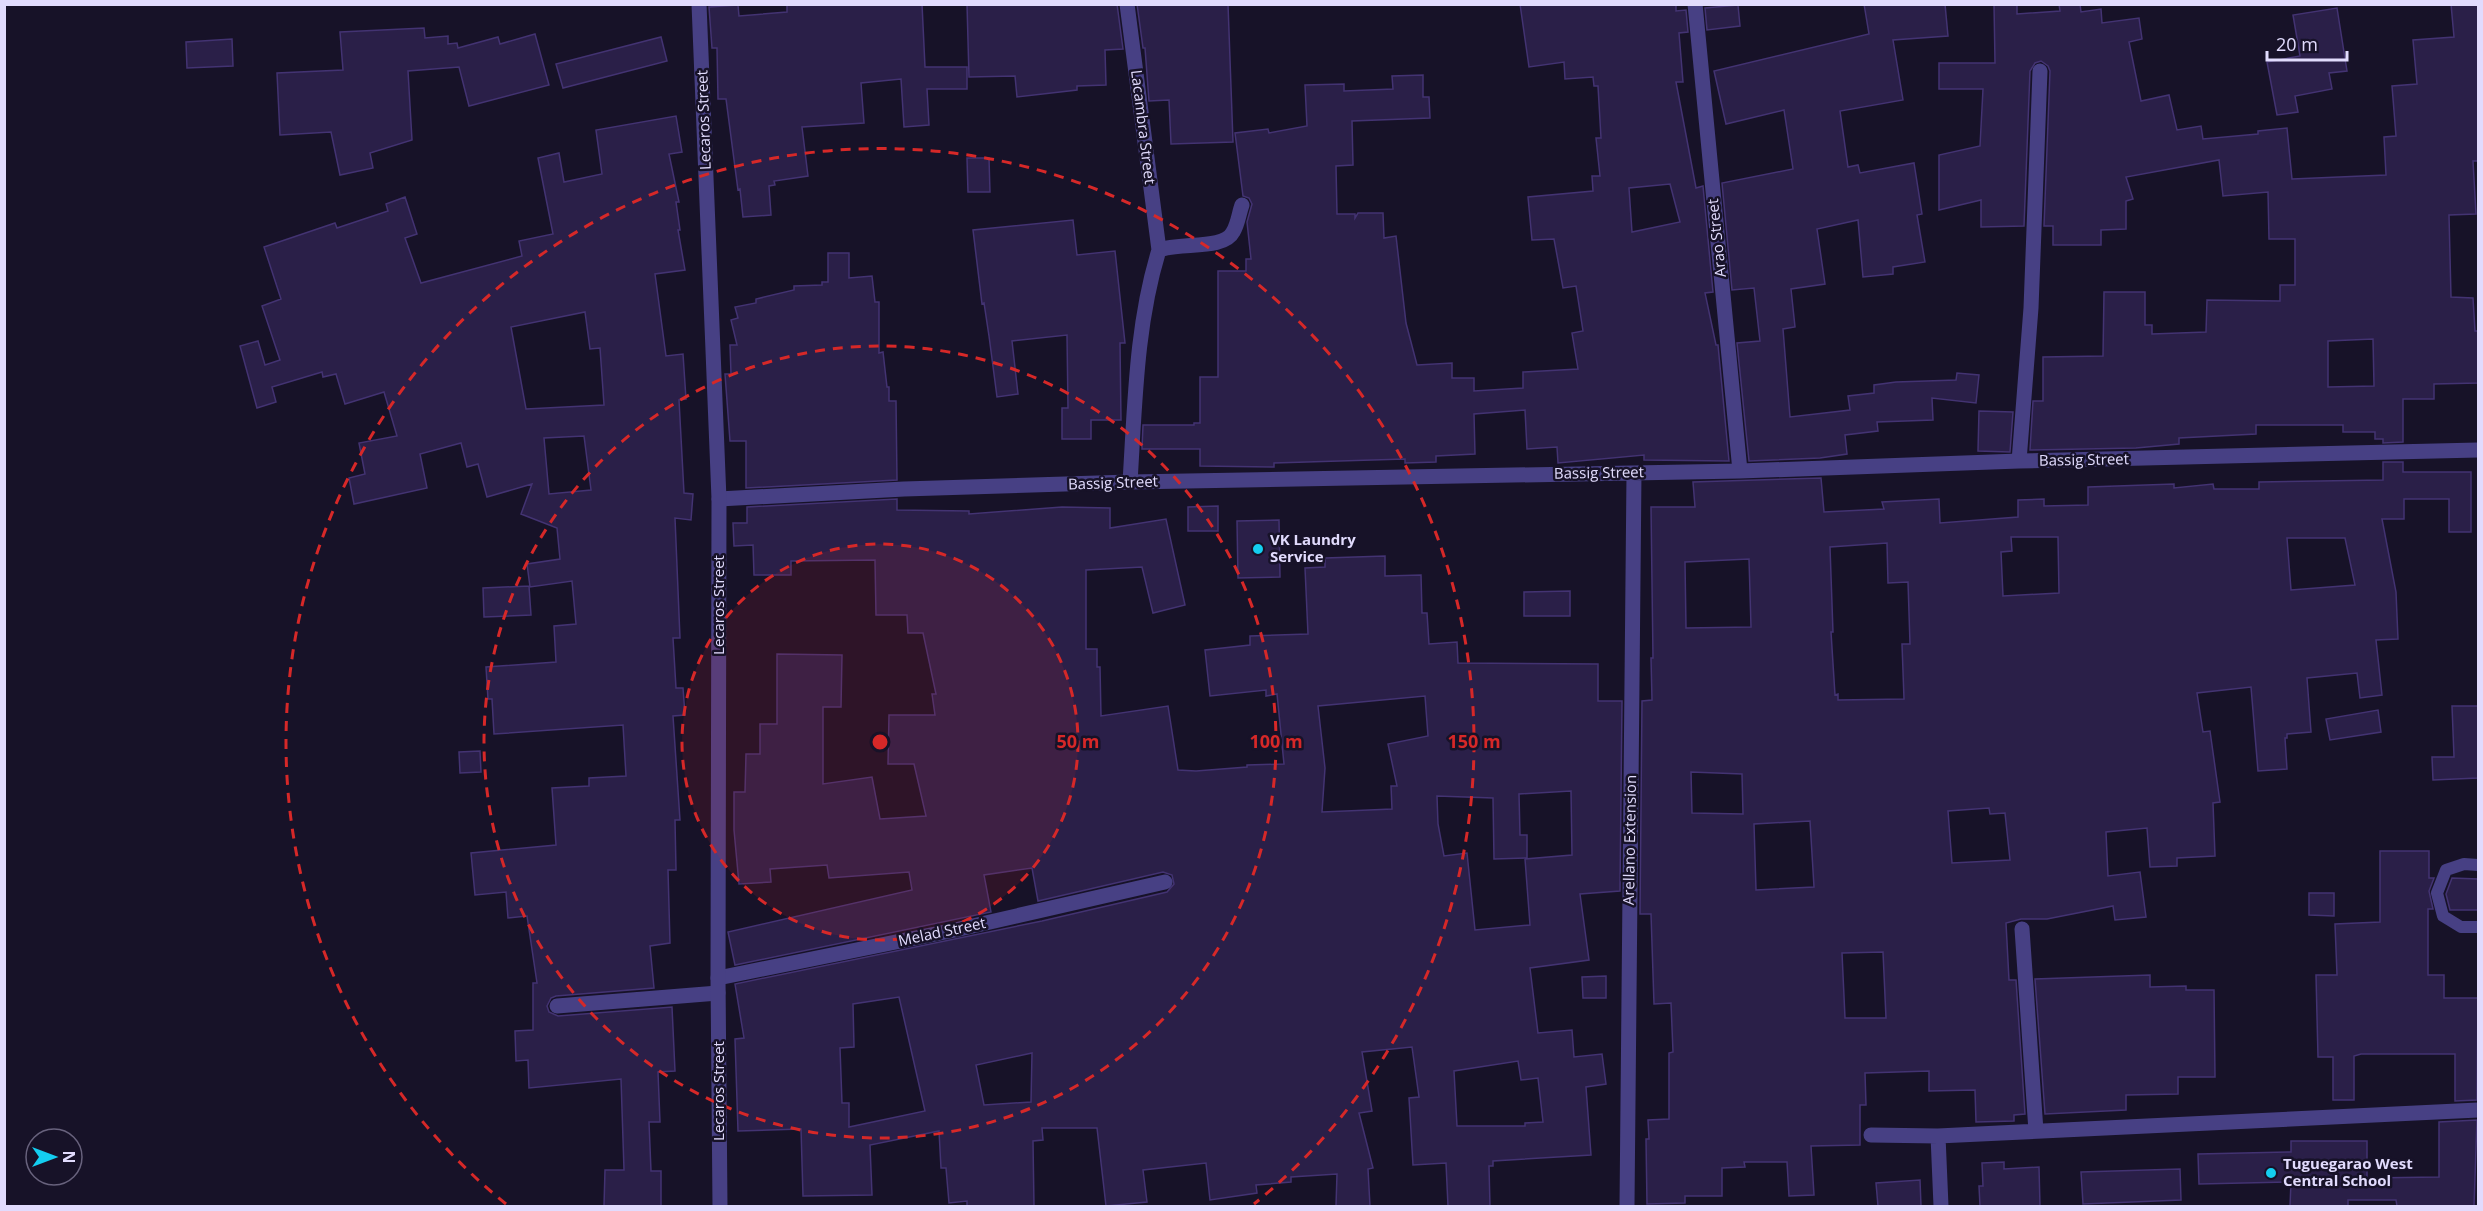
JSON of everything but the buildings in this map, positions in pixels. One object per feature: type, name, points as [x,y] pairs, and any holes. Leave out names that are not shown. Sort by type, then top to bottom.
[{"type":"street","name":"Lecaros Street","points":[[699,4],[719,499],[720,1206]]},
{"type":"street","name":"Lacambra Street","points":[[1127,4],[1159,250],[1145,308],[1130,482]]},
{"type":"street","name":"Arao Street","points":[[1695,4],[1740,471]]},
{"type":"street","points":[[2019,461],[2031,308],[2040,71]]},
{"type":"street","points":[[1159,250],[1170,246],[1214,244],[1226,241],[1233,232],[1242,205]]},
{"type":"street","name":"Bassig Street","points":[[719,499],[904,489],[1130,482],[1740,471],[2019,461],[2478,450]]},
{"type":"street","name":"Arellano Extension","points":[[1626,1206],[1634,472]]},
{"type":"street","name":"Melad Street","points":[[557,1006],[718,985],[1165,882]]},
{"type":"street","points":[[2022,929],[2036,1131]]},
{"type":"street","points":[[1871,1136],[1938,1136],[2478,1110]]},
{"type":"street","points":[[1938,1136],[1941,1206]]},
{"type":"lane","points":[[2478,865],[2464,864],[2446,870],[2437,893],[2443,916],[2461,927],[2478,927]]},
{"type":"place","name":"VK Laundry Service","points":[[1258,549]]},
{"type":"place","name":"Tuguegarao West Central School","points":[[2271,1173]]}]
